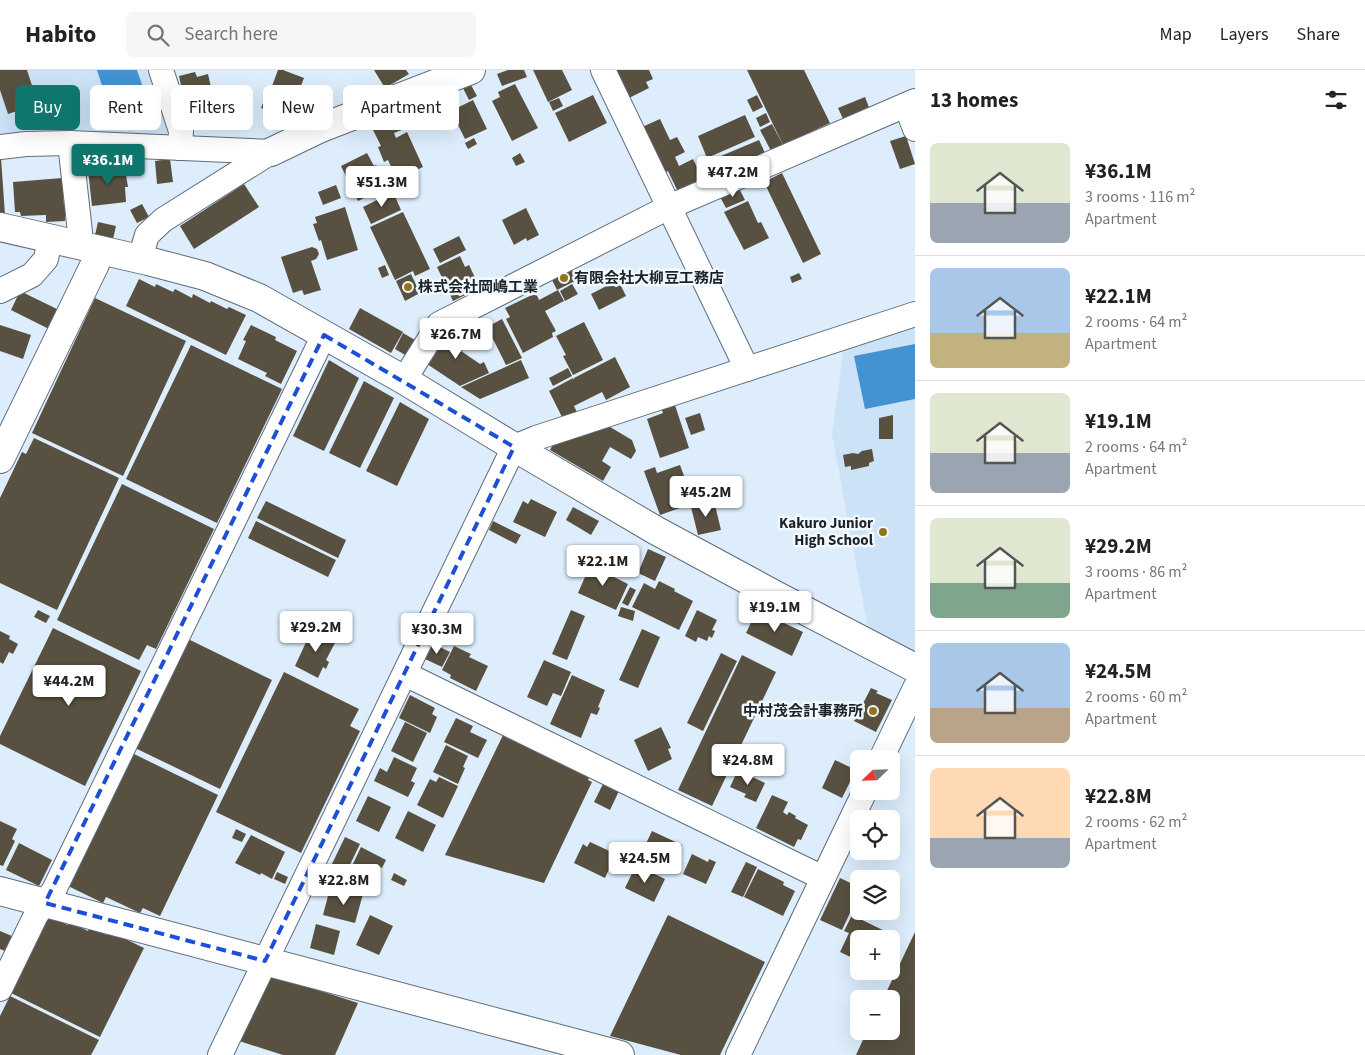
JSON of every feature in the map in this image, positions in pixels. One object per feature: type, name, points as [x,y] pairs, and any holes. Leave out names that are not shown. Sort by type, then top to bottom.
[{"type":"street","points":[[161,70],[181,131],[180,148]]},
{"type":"street","points":[[140,259],[147,235],[163,220],[271,152],[321,128],[471,70]]},
{"type":"street","points":[[603,70],[747,369]]},
{"type":"street","points":[[404,380],[439,324],[669,207],[911,103],[915,129]]},
{"type":"street","points":[[0,460],[95,264],[80,232],[70,144]]},
{"type":"street","points":[[0,146],[70,144],[271,152]]},
{"type":"street","points":[[0,227],[205,276],[259,298],[404,380],[655,530],[915,668]]},
{"type":"street","points":[[0,290],[32,275],[46,259],[50,239]]},
{"type":"street","points":[[220,1055],[514,447],[536,438],[915,314]]},
{"type":"street","points":[[0,989],[36,915],[54,890],[324,335]]},
{"type":"street","points":[[405,674],[823,878]]},
{"type":"street","points":[[885,750],[915,688]]},
{"type":"street","points":[[738,1055],[861,800]]},
{"type":"street","points":[[0,891],[620,1055]]},
{"type":"highlighted area","points":[[324,335],[514,447],[265,961],[45,903]]},
{"type":"shaded area","points":[[0,70],[151,70],[156,85],[90,85],[90,130],[161,130],[161,102],[170,130],[165,136],[0,136]]},
{"type":"shaded area","name":"Kakuro Junior High School","points":[[915,324],[915,654],[868,629],[832,434],[844,347]]},
{"type":"water","points":[[97,70],[137,70],[142,85],[102,85]]},
{"type":"water","points":[[915,344],[915,399],[865,409],[854,356]]},
{"type":"building","points":[[0,70],[27,70],[32,85],[15,85],[15,112],[8,114],[0,90]]},
{"type":"building","points":[[278,70],[304,78],[301,85],[272,85]]},
{"type":"building","points":[[374,70],[406,70],[409,74],[390,85],[383,85]]},
{"type":"building","points":[[508,70],[524,70],[527,77],[502,86],[497,74]]},
{"type":"building","points":[[533,70],[562,70],[572,90],[548,102]]},
{"type":"building","points":[[616,70],[649,70],[653,79],[646,82],[649,88],[629,98]]},
{"type":"building","points":[[747,70],[804,70],[830,123],[783,145]]},
{"type":"building","points":[[195,72],[197,77],[208,74],[210,85],[181,85],[179,76]]},
{"type":"building","points":[[515,84],[538,128],[512,141],[492,101],[500,97],[498,92]]},
{"type":"building","points":[[471,85],[477,96],[469,100],[463,88]]},
{"type":"building","points":[[593,95],[607,123],[569,142],[555,113]]},
{"type":"building","points":[[757,95],[763,107],[753,112],[747,100]]},
{"type":"building","points":[[865,97],[870,110],[844,121],[838,108]]},
{"type":"building","points":[[559,98],[563,106],[553,111],[549,102]]},
{"type":"building","points":[[473,100],[487,129],[465,139],[459,127],[459,107]]},
{"type":"building","points":[[766,113],[770,122],[760,127],[756,118]]},
{"type":"building","points":[[745,115],[755,137],[707,158],[698,136]]},
{"type":"building","points":[[660,119],[670,140],[677,137],[685,152],[675,157],[679,166],[693,159],[703,180],[678,192],[668,171],[664,173],[642,127]]},
{"type":"building","points":[[772,124],[783,145],[771,151],[760,130]]},
{"type":"building","points":[[373,130],[402,130],[394,133],[396,138],[407,132],[423,167],[397,179],[388,160],[384,162],[378,147],[381,146]]},
{"type":"building","points":[[906,136],[915,164],[900,169],[890,141]]},
{"type":"building","points":[[474,138],[477,144],[468,149],[465,143]]},
{"type":"building","points":[[759,140],[765,153],[714,175],[709,161]]},
{"type":"building","points":[[367,153],[374,166],[376,165],[389,191],[374,198],[372,194],[358,201],[341,166]]},
{"type":"building","points":[[520,153],[525,162],[516,166],[512,158]]},
{"type":"building","points":[[1,158],[5,215],[0,213]]},
{"type":"building","points":[[170,159],[173,182],[157,184],[155,161]]},
{"type":"building","points":[[122,166],[123,176],[126,175],[128,187],[125,187],[126,202],[92,206],[88,170]]},
{"type":"building","points":[[782,173],[821,254],[803,263],[764,182]]},
{"type":"building","points":[[62,178],[64,205],[70,204],[70,215],[65,216],[65,221],[46,222],[46,215],[21,216],[20,212],[15,212],[13,182]]},
{"type":"building","points":[[244,184],[259,207],[194,249],[180,226]]},
{"type":"building","points":[[336,185],[341,198],[323,205],[318,192]]},
{"type":"building","points":[[739,188],[745,200],[726,208],[720,197]]},
{"type":"building","points":[[393,192],[401,210],[371,224],[363,207]]},
{"type":"building","points":[[748,201],[758,223],[761,222],[769,238],[744,250],[724,212]]},
{"type":"building","points":[[142,204],[149,217],[137,223],[130,210]]},
{"type":"building","points":[[345,207],[358,250],[327,260],[321,240],[319,241],[313,224],[317,223],[315,217]]},
{"type":"building","points":[[526,208],[539,235],[527,241],[526,238],[514,245],[502,220]]},
{"type":"building","points":[[403,212],[430,269],[415,276],[413,271],[395,280],[370,227]]},
{"type":"building","points":[[98,222],[116,226],[113,239],[95,235]]},
{"type":"building","points":[[459,236],[466,250],[440,263],[433,249]]},
{"type":"building","points":[[312,247],[317,249],[319,254],[316,259],[311,261],[321,290],[304,295],[302,290],[293,293],[281,257]]},
{"type":"building","points":[[460,256],[465,267],[469,265],[480,288],[453,301],[437,267]]},
{"type":"building","points":[[385,265],[389,275],[382,278],[378,268]]},
{"type":"building","points":[[572,265],[579,279],[557,290],[550,276]]},
{"type":"building","points":[[799,273],[802,279],[792,283],[790,277]]},
{"type":"building","points":[[411,274],[420,293],[405,301],[396,281]]},
{"type":"building","points":[[139,279],[155,287],[156,284],[173,292],[175,289],[192,298],[193,294],[210,303],[211,301],[227,309],[229,307],[246,315],[226,355],[126,306]]},
{"type":"building","points":[[618,280],[626,296],[599,310],[591,294]]},
{"type":"building","points":[[572,284],[578,294],[565,301],[560,291]]},
{"type":"building","points":[[558,290],[564,301],[545,311],[556,331],[552,333],[553,337],[523,353],[506,319],[510,317],[505,308],[536,293],[539,300]]},
{"type":"building","points":[[20,291],[59,310],[49,329],[11,310]]},
{"type":"building","points":[[95,298],[186,341],[123,476],[32,433]]},
{"type":"building","points":[[360,308],[403,332],[391,353],[349,329]]},
{"type":"building","points":[[502,319],[522,358],[506,365],[487,327]]},
{"type":"building","points":[[584,322],[603,360],[573,375],[563,356],[566,355],[556,336]]},
{"type":"building","points":[[0,325],[31,335],[23,359],[0,351]]},
{"type":"building","points":[[251,325],[276,337],[275,340],[297,351],[281,384],[265,376],[267,373],[238,359],[246,341],[243,340]]},
{"type":"building","points":[[452,328],[457,341],[471,334],[476,344],[461,351],[480,364],[484,362],[489,373],[460,386],[424,362]]},
{"type":"building","points":[[403,333],[415,340],[407,356],[395,349]]},
{"type":"building","points":[[191,345],[282,389],[217,523],[126,479]]},
{"type":"building","points":[[615,357],[630,387],[606,400],[602,392],[574,406],[577,412],[563,419],[549,391],[573,378],[574,380],[574,378]]},
{"type":"building","points":[[329,360],[359,378],[324,451],[293,436]]},
{"type":"building","points":[[521,360],[529,378],[480,399],[461,387]]},
{"type":"building","points":[[568,368],[572,376],[553,386],[549,378]]},
{"type":"building","points":[[364,381],[394,398],[360,468],[329,453]]},
{"type":"building","points":[[400,402],[429,419],[397,486],[366,471]]},
{"type":"building","points":[[674,402],[689,448],[660,458],[647,419],[663,413],[660,406]]},
{"type":"building","points":[[700,413],[705,430],[691,435],[685,418]]},
{"type":"building","points":[[893,415],[893,439],[879,439],[879,418]]},
{"type":"building","points":[[605,424],[632,440],[636,451],[631,459],[610,447],[602,461],[611,467],[603,481],[550,450],[555,440],[575,433],[582,437],[586,430]]},
{"type":"building","points":[[34,438],[119,478],[57,610],[0,583],[0,498],[22,452],[26,454]]},
{"type":"building","points":[[872,449],[874,461],[869,463],[869,466],[851,470],[851,466],[845,467],[843,455],[858,454]]},
{"type":"building","points":[[680,465],[694,503],[660,515],[644,471],[655,467],[657,473]]},
{"type":"building","points":[[122,484],[214,529],[156,649],[147,645],[139,660],[57,620]]},
{"type":"building","points":[[531,499],[557,512],[545,537],[513,522],[523,501],[528,504]]},
{"type":"building","points":[[266,501],[346,540],[338,558],[257,518]]},
{"type":"building","points":[[714,501],[721,530],[698,535],[691,507]]},
{"type":"building","points":[[573,507],[599,521],[591,535],[566,520]]},
{"type":"building","points":[[256,521],[336,560],[328,577],[248,538]]},
{"type":"building","points":[[493,521],[521,535],[516,544],[489,530]]},
{"type":"building","points":[[648,549],[666,557],[655,581],[638,573]]},
{"type":"building","points":[[591,563],[616,573],[614,577],[628,584],[616,610],[578,593]]},
{"type":"building","points":[[659,581],[693,601],[679,630],[632,607],[644,583],[655,589]]},
{"type":"building","points":[[630,587],[636,590],[628,606],[622,603]]},
{"type":"building","points":[[621,607],[635,611],[633,621],[618,616]]},
{"type":"building","points":[[38,610],[50,616],[46,623],[34,617]]},
{"type":"building","points":[[571,610],[585,616],[567,660],[552,654]]},
{"type":"building","points":[[697,610],[717,620],[712,630],[715,631],[712,638],[709,636],[707,641],[698,637],[696,642],[685,636]]},
{"type":"building","points":[[757,610],[803,632],[792,656],[746,633]]},
{"type":"building","points":[[313,627],[337,639],[326,660],[329,662],[326,669],[323,667],[318,678],[295,666]]},
{"type":"building","points":[[53,628],[141,671],[85,786],[0,744],[0,736]]},
{"type":"building","points":[[642,629],[660,637],[638,688],[619,680]]},
{"type":"building","points":[[0,631],[10,636],[9,639],[18,644],[13,654],[9,652],[3,664],[0,662]]},
{"type":"building","points":[[188,639],[272,680],[220,789],[135,748]]},
{"type":"building","points":[[432,643],[450,652],[442,667],[425,659]]},
{"type":"building","points":[[454,646],[471,654],[469,657],[488,666],[476,691],[450,678],[451,675],[442,670]]},
{"type":"building","points":[[721,653],[737,661],[703,731],[687,723]]},
{"type":"building","points":[[742,655],[776,672],[712,806],[678,790]]},
{"type":"building","points":[[544,660],[571,672],[561,696],[553,693],[547,706],[527,697]]},
{"type":"building","points":[[284,672],[359,709],[350,726],[360,731],[301,853],[216,812]]},
{"type":"building","points":[[572,675],[605,690],[597,715],[591,713],[581,738],[550,724]]},
{"type":"building","points":[[871,688],[878,691],[876,693],[892,700],[876,732],[854,721]]},
{"type":"building","points":[[410,695],[435,708],[432,714],[437,717],[430,733],[399,718]]},
{"type":"building","points":[[456,718],[473,726],[470,732],[487,740],[478,758],[444,742]]},
{"type":"building","points":[[405,722],[427,733],[413,762],[391,751]]},
{"type":"building","points":[[661,727],[671,748],[668,749],[672,759],[648,771],[634,740]]},
{"type":"building","points":[[504,733],[590,776],[588,780],[592,782],[544,883],[445,855]]},
{"type":"building","points":[[446,745],[468,756],[458,784],[433,772]]},
{"type":"building","points":[[769,748],[780,753],[776,760],[766,755]]},
{"type":"building","points":[[132,753],[218,795],[160,916],[143,908],[140,913],[106,897],[103,903],[68,886]]},
{"type":"building","points":[[394,757],[417,768],[411,781],[415,783],[408,797],[374,781],[380,768],[387,772]]},
{"type":"building","points":[[835,760],[850,767],[850,782],[842,798],[822,788]]},
{"type":"building","points":[[738,770],[765,783],[756,802],[744,797],[746,794],[730,787]]},
{"type":"building","points":[[439,777],[458,786],[443,818],[417,805],[430,779],[436,782]]},
{"type":"building","points":[[603,784],[619,791],[610,810],[594,802]]},
{"type":"building","points":[[772,795],[788,802],[783,812],[787,815],[789,812],[796,816],[795,818],[808,825],[801,840],[798,839],[794,847],[756,828]]},
{"type":"building","points":[[368,796],[391,807],[379,832],[356,821]]},
{"type":"building","points":[[408,811],[436,825],[423,852],[395,838]]},
{"type":"building","points":[[0,821],[17,829],[12,839],[15,841],[3,866],[0,865]]},
{"type":"building","points":[[236,829],[246,834],[242,842],[232,838]]},
{"type":"building","points":[[652,831],[682,845],[671,868],[641,854]]},
{"type":"building","points":[[251,835],[285,852],[272,879],[235,863]]},
{"type":"building","points":[[345,837],[360,844],[345,875],[330,868]]},
{"type":"building","points":[[590,842],[616,854],[605,878],[574,863],[583,844],[587,847]]},
{"type":"building","points":[[19,843],[52,860],[39,886],[6,870]]},
{"type":"building","points":[[361,847],[386,860],[382,868],[377,866],[368,884],[348,874]]},
{"type":"building","points":[[692,854],[708,862],[709,859],[716,862],[706,884],[683,874]]},
{"type":"building","points":[[746,862],[757,867],[743,897],[731,892]]},
{"type":"building","points":[[636,865],[665,879],[654,902],[625,888]]},
{"type":"building","points":[[758,869],[784,882],[783,885],[795,891],[783,916],[744,897]]},
{"type":"building","points":[[277,872],[288,877],[285,884],[274,879]]},
{"type":"building","points":[[394,873],[407,880],[404,886],[391,880]]},
{"type":"building","points":[[840,878],[850,883],[850,913],[842,930],[820,920]]},
{"type":"building","points":[[347,890],[363,894],[355,923],[323,915],[329,892],[346,897]]},
{"type":"building","points":[[370,915],[393,926],[379,955],[356,945]]},
{"type":"building","points":[[668,915],[765,962],[720,1055],[681,1055],[610,1036]]},
{"type":"building","points":[[49,916],[68,925],[70,922],[88,931],[90,927],[107,935],[109,931],[144,948],[100,1037],[11,993]]},
{"type":"building","points":[[850,919],[862,920],[883,930],[850,930],[850,957],[840,952],[849,933],[844,931]]},
{"type":"building","points":[[316,924],[340,931],[334,955],[310,948]]},
{"type":"building","points":[[0,931],[12,936],[5,951],[0,949]]},
{"type":"building","points":[[915,932],[915,1055],[856,1055],[863,1040],[900,1040],[900,990],[887,990],[892,980],[900,980],[900,963]]},
{"type":"building","points":[[271,975],[358,1003],[335,1055],[283,1055],[239,1041]]},
{"type":"building","points":[[10,996],[99,1040],[91,1055],[0,1055],[0,1016]]},
{"type":"place","name":"有限会社大柳豆工務店","points":[[564,278]]},
{"type":"place","name":"株式会社岡嶋工業","points":[[408,287]]},
{"type":"place","name":"Kakuro Junior High School","points":[[883,532]]},
{"type":"place","name":"中村茂会計事務所","points":[[873,711]]}]
